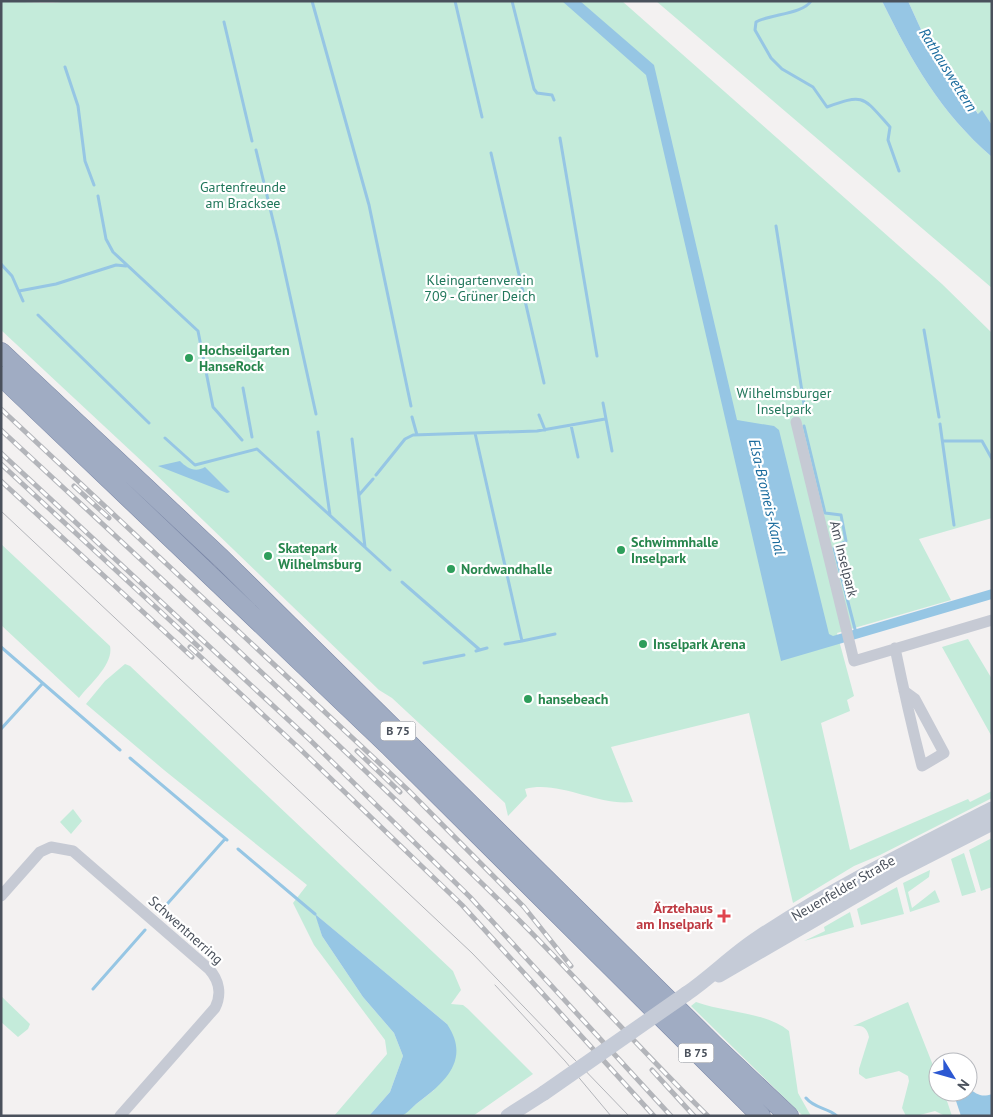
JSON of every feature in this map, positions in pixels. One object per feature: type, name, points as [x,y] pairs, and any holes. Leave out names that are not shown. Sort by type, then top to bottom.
[{"type":"highway","name":"B 75","points":[[1,352],[221,558],[717,1048],[789,1116]]},
{"type":"highway","name":"B 75","points":[[1,376],[374,732],[761,1116]]},
{"type":"main road","name":"Neuenfelder Straße","points":[[704,982],[734,954],[776,927],[895,858],[992,809]]},
{"type":"main road","name":"Neuenfelder Straße","points":[[508,1116],[704,982],[742,963],[898,870],[992,823]]},
{"type":"street","name":"Am Inselpark","points":[[796,422],[854,661],[992,620]]},
{"type":"street","points":[[895,648],[904,691],[906,700],[922,766],[944,753],[915,699],[904,691]]},
{"type":"street","name":"Schwentnerring","points":[[1,896],[40,852],[51,847],[73,851],[216,978],[219,994],[215,1008],[120,1116]]},
{"type":"green space","name":"Wilhelmsburger Inselpark","points":[[1,1],[44,3],[64,1],[622,1],[942,284],[992,333],[992,518],[919,539],[951,600],[837,633],[854,696],[847,700],[850,711],[821,723],[850,850],[968,799],[970,802],[992,791],[992,798],[880,855],[854,866],[793,903],[749,713],[611,747],[633,802],[605,800],[565,790],[538,787],[525,789],[527,796],[508,816],[505,803],[392,698],[379,690],[148,467],[1,330]]},
{"type":"green space","points":[[656,1],[882,1],[916,65],[942,104],[992,157],[992,288]]},
{"type":"green space","points":[[908,1],[992,1],[992,125],[982,111],[979,115],[953,76],[945,72],[929,47]]},
{"type":"green space","points":[[1,544],[110,646],[110,653],[105,667],[79,698],[1,625]]},
{"type":"green space","points":[[968,639],[992,679],[992,737],[942,647]]},
{"type":"green space","points":[[125,664],[130,666],[453,971],[461,990],[451,1004],[463,1005],[468,1009],[533,1074],[473,1116],[401,1116],[434,1090],[447,1024],[316,915],[322,936],[363,997],[394,1033],[403,1056],[390,1092],[369,1116],[334,1116],[387,1054],[385,1040],[314,945],[293,903],[307,885],[164,770],[86,704],[105,681]]},
{"type":"green space","points":[[73,809],[82,821],[71,834],[60,822]]},
{"type":"green space","points":[[992,838],[992,887],[981,891],[969,850]]},
{"type":"green space","points":[[964,853],[976,892],[962,896],[951,859]]},
{"type":"green space","points":[[930,870],[929,877],[908,892],[912,908],[935,890],[940,902],[910,912],[903,883]]},
{"type":"green space","points":[[897,887],[904,914],[861,925],[857,909]]},
{"type":"green space","points":[[850,912],[854,927],[804,941],[825,931],[824,927]]},
{"type":"green space","points":[[1,996],[30,1024],[28,1029],[18,1037],[1,1022]]},
{"type":"green space","points":[[696,1002],[756,1016],[779,1024],[789,1031],[798,1093],[811,1116],[803,1116],[691,1006]]},
{"type":"green space","points":[[908,1002],[928,1053],[928,1102],[947,1102],[952,1116],[945,1116],[935,1111],[916,1116],[906,1116],[902,1108],[909,1081],[908,1076],[899,1071],[866,1079],[859,1074],[869,1037],[864,1027],[853,1026]]},
{"type":"water","name":"Elsa-Bromeis-Kanal","points":[[562,1],[580,1],[654,65],[737,420],[774,426],[779,430],[829,634],[833,636],[992,589],[992,599],[781,661],[646,75]]},
{"type":"water","points":[[882,1],[908,1],[929,47],[945,72],[953,76],[978,114],[982,110],[992,125],[992,157],[942,104],[916,65]]},
{"type":"water","points":[[180,461],[191,469],[198,470],[205,467],[230,492],[227,493],[158,466]]},
{"type":"water","points":[[315,914],[447,1024],[454,1036],[456,1058],[452,1068],[439,1085],[401,1116],[369,1116],[390,1092],[403,1056],[394,1033],[363,997],[322,936]]},
{"type":"water","points":[[978,1094],[992,1094],[992,1116],[961,1116],[956,1102],[978,1102]]},
{"type":"waterway","points":[[312,1],[369,205],[411,406]]},
{"type":"waterway","points":[[455,1],[482,117]]},
{"type":"waterway","points":[[512,1],[534,89],[537,93],[552,95],[554,100]]},
{"type":"waterway","points":[[811,1],[801,9],[756,22],[755,30],[771,58],[782,69],[813,87],[827,107],[857,99],[863,100],[874,109],[890,127],[888,140],[899,171]]},
{"type":"waterway","points":[[224,22],[252,141]]},
{"type":"waterway","points":[[65,67],[78,106],[85,161],[94,185]]},
{"type":"waterway","points":[[560,138],[597,356]]},
{"type":"waterway","points":[[256,150],[316,414]]},
{"type":"waterway","points":[[491,153],[544,383]]},
{"type":"waterway","points":[[98,196],[106,239],[113,252],[198,331],[213,407],[242,440]]},
{"type":"waterway","points":[[776,226],[804,404]]},
{"type":"waterway","points":[[1,264],[12,276],[23,301]]},
{"type":"waterway","points":[[19,291],[56,284],[116,265],[126,266]]},
{"type":"waterway","points":[[38,315],[149,423]]},
{"type":"waterway","points":[[924,330],[939,417]]},
{"type":"waterway","points":[[243,388],[252,437]]},
{"type":"waterway","points":[[603,403],[612,451]]},
{"type":"waterway","points":[[539,415],[545,430]]},
{"type":"waterway","points":[[412,417],[417,435]]},
{"type":"waterway","points":[[376,475],[405,439],[413,435],[537,431],[605,419]]},
{"type":"waterway","points":[[940,424],[954,525]]},
{"type":"waterway","points":[[571,425],[578,457]]},
{"type":"waterway","points":[[804,426],[825,513],[841,515],[846,541],[834,548],[856,633]]},
{"type":"waterway","points":[[318,432],[330,515]]},
{"type":"waterway","points":[[475,433],[522,641],[555,634]]},
{"type":"waterway","points":[[165,438],[195,465],[257,449],[390,570]]},
{"type":"waterway","points":[[352,439],[365,547]]},
{"type":"waterway","points":[[943,441],[982,441],[992,459]]},
{"type":"waterway","points":[[359,495],[373,479]]},
{"type":"waterway","points":[[402,582],[480,650]]},
{"type":"waterway","points":[[505,644],[522,641]]},
{"type":"waterway","points":[[1,647],[120,750]]},
{"type":"waterway","points":[[476,651],[487,648]]},
{"type":"waterway","points":[[424,663],[464,655]]},
{"type":"waterway","points":[[1,729],[42,684]]},
{"type":"waterway","points":[[130,758],[227,840]]},
{"type":"waterway","points":[[160,912],[225,839]]},
{"type":"waterway","points":[[238,849],[315,914]]},
{"type":"waterway","points":[[93,989],[145,930]]},
{"type":"waterway","points":[[806,1098],[813,1104],[837,1116]]},
{"type":"tram line","points":[[1,511],[472,953],[629,1116]]},
{"type":"tram line","points":[[495,985],[565,1061],[611,1116]]},
{"type":"railway","points":[[1,409],[407,789],[524,907],[571,966]]},
{"type":"railway","points":[[1,430],[255,666],[443,845],[531,932],[708,1116]]},
{"type":"railway","points":[[1,453],[310,740],[470,897],[671,1116]]},
{"type":"railway","points":[[1,464],[201,649]]},
{"type":"railway","points":[[1,481],[192,657]]},
{"type":"railway","points":[[74,486],[109,518]]},
{"type":"railway","points":[[190,647],[300,749],[462,905],[654,1116]]},
{"type":"railway","points":[[357,751],[400,792]]},
{"type":"railway","points":[[652,1070],[694,1116]]},
{"type":"place","name":"Hochseilgarten HanseRock","points":[[189,358]]},
{"type":"place","name":"Schwimmhalle Inselpark","points":[[621,550]]},
{"type":"place","name":"Skatepark Wilhelmsburg","points":[[268,556]]},
{"type":"place","name":"Nordwandhalle","points":[[451,569]]},
{"type":"place","name":"Inselpark Arena","points":[[643,644]]},
{"type":"place","name":"hansebeach","points":[[528,699]]},
{"type":"place","name":"Ärztehaus am Inselpark","points":[[724,916]]},
{"type":"water label","name":"Rathauswettern","points":[[948,70]]},
{"type":"park label","name":"Gartenfreunde am Bracksee","points":[[243,196]]},
{"type":"park label","name":"Kleingartenverein 709 - Grüner Deich","points":[[480,288]]}]
